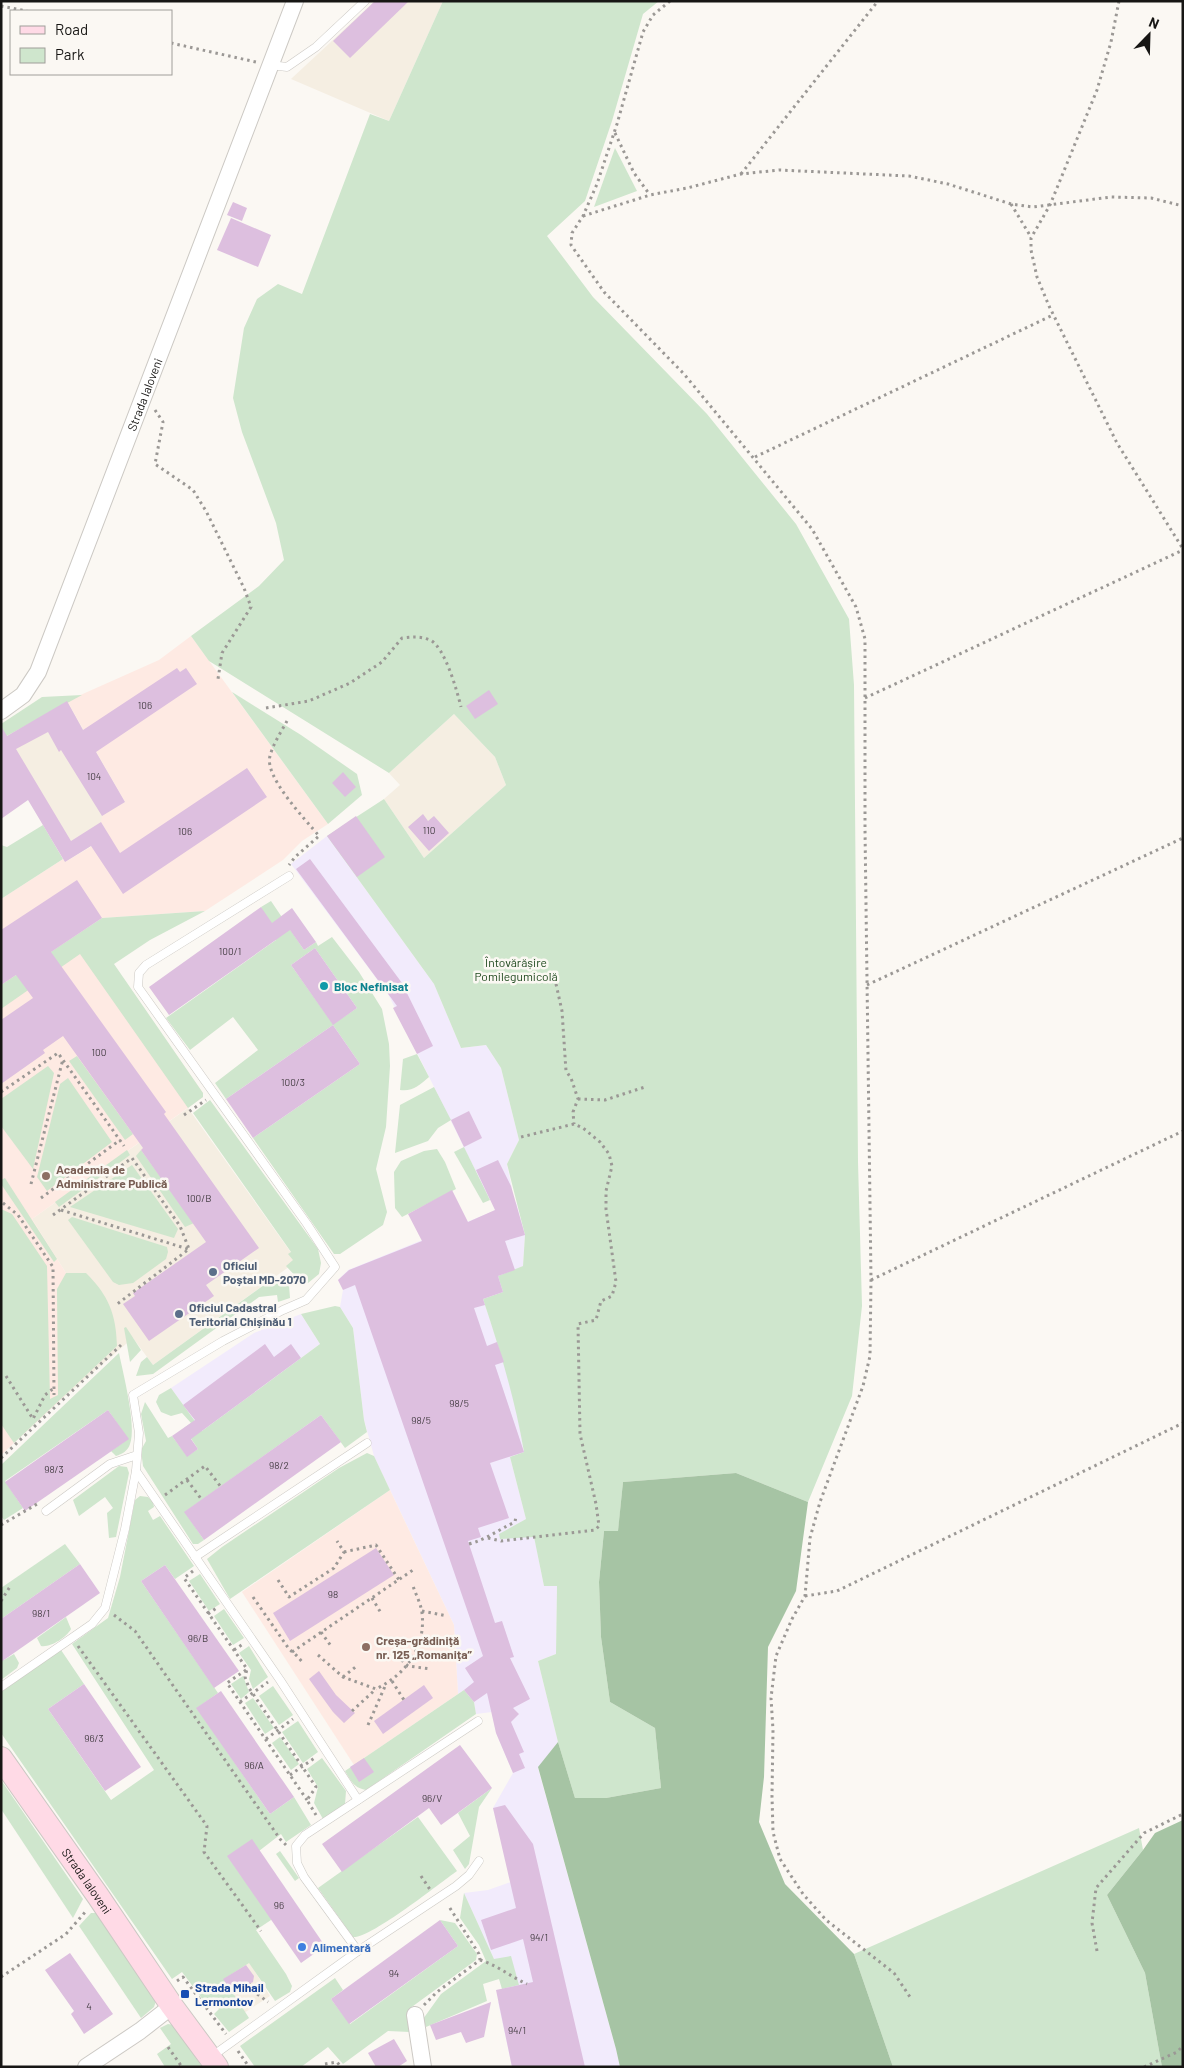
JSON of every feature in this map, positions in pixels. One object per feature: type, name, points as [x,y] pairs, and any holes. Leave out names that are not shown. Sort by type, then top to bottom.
[{"type":"street","name":"Strada Ialoveni","points":[[1,711],[23,695],[38,672],[295,1]]},
{"type":"street","name":"Strada Ialoveni","points":[[1,1758],[98,1896],[172,2006],[214,2062]]},
{"type":"street","points":[[86,2067],[140,2031],[172,2006]]},
{"type":"street","points":[[415,2014],[423,2067]]},
{"type":"lane","points":[[270,65],[288,67],[316,47],[365,1]]},
{"type":"lane","points":[[1,1687],[92,1624],[105,1608],[125,1529],[136,1471],[139,1433],[133,1395],[223,1341],[306,1300],[336,1267],[138,987],[139,973],[146,965],[288,876]]},
{"type":"lane","points":[[195,1557],[367,1443]]},
{"type":"lane","points":[[46,1511],[110,1464],[137,1455]]},
{"type":"lane","points":[[136,1471],[277,1676],[358,1800]]},
{"type":"lane","points":[[358,1951],[304,1877],[297,1863],[296,1846],[305,1835],[321,1824],[478,1721]]},
{"type":"lane","points":[[214,2062],[276,2009],[358,1951],[442,1896],[469,1875],[479,1861]]},
{"type":"path","points":[[670,1],[653,15],[643,32],[597,184],[583,216],[572,233],[571,245],[604,292],[684,374],[812,529],[856,607],[865,639],[871,1280],[870,1356],[864,1386],[820,1502],[810,1538],[805,1596],[792,1619],[776,1656],[771,1698],[773,1730],[772,1796],[774,1832],[780,1859],[803,1894],[826,1920],[894,1973],[912,2000]]},
{"type":"path","points":[[741,174],[878,1]]},
{"type":"path","points":[[865,698],[1183,550],[1117,443],[1053,315],[1037,277],[1031,250],[1031,238],[1050,205],[1096,90],[1111,42],[1119,1]]},
{"type":"path","points":[[1,6],[22,10]]},
{"type":"path","points":[[172,43],[270,65]]},
{"type":"path","points":[[614,132],[634,173],[650,195]]},
{"type":"path","points":[[583,216],[650,195],[741,174],[779,170],[910,176],[948,184],[1011,204],[1033,207],[1111,197],[1151,198],[1183,206]]},
{"type":"path","points":[[1011,204],[1031,238]]},
{"type":"path","points":[[754,457],[1053,315]]},
{"type":"path","points":[[144,396],[163,422],[155,464],[193,490],[206,511],[244,588],[251,607],[222,653],[218,679]]},
{"type":"path","points":[[266,708],[309,701],[350,683],[382,662],[402,638],[418,636],[432,641],[443,655],[461,707]]},
{"type":"path","points":[[287,721],[269,757],[272,772],[283,792],[320,836],[289,863],[288,876]]},
{"type":"path","points":[[867,985],[1183,838]]},
{"type":"path","points":[[556,984],[562,1011],[566,1071],[572,1078],[578,1099],[573,1112],[574,1124]]},
{"type":"path","points":[[1,1092],[58,1053],[124,1146]]},
{"type":"path","points":[[31,1184],[63,1059]]},
{"type":"path","points":[[578,1099],[605,1100],[645,1087]]},
{"type":"path","points":[[184,1115],[214,1094]]},
{"type":"path","points":[[488,1538],[501,1541],[595,1530],[599,1526],[596,1504],[580,1434],[578,1324],[596,1320],[601,1301],[612,1296],[615,1292],[615,1268],[606,1191],[612,1166],[609,1154],[600,1142],[583,1128],[574,1124],[521,1137]]},
{"type":"path","points":[[871,1280],[1183,1131]]},
{"type":"path","points":[[41,1198],[120,1140]]},
{"type":"path","points":[[53,1214],[132,1158],[180,1226],[189,1249]]},
{"type":"path","points":[[3,1203],[18,1215],[53,1267],[54,1394]]},
{"type":"path","points":[[60,1210],[189,1249]]},
{"type":"path","points":[[116,1305],[189,1249]]},
{"type":"path","points":[[1,1458],[122,1345]]},
{"type":"path","points":[[6,1376],[33,1419],[45,1396],[54,1388]]},
{"type":"path","points":[[805,1596],[837,1591],[1183,1423]]},
{"type":"path","points":[[157,1502],[205,1466],[220,1487]]},
{"type":"path","points":[[187,1480],[202,1500]]},
{"type":"path","points":[[1,1525],[38,1503],[56,1504]]},
{"type":"path","points":[[469,1544],[488,1538],[494,1532],[515,1522],[516,1516]]},
{"type":"path","points":[[337,1541],[344,1552]]},
{"type":"path","points":[[278,1580],[289,1597],[334,1568],[344,1552],[376,1545],[399,1580]]},
{"type":"path","points":[[201,1566],[184,1578],[247,1670],[246,1677],[253,1693],[316,1787],[307,1800]]},
{"type":"path","points":[[292,1652],[413,1570]]},
{"type":"path","points":[[1,1601],[11,1586]]},
{"type":"path","points":[[352,1710],[376,1689],[392,1681],[408,1666],[418,1646],[422,1627],[422,1611],[413,1586]]},
{"type":"path","points":[[252,1597],[292,1652],[304,1664]]},
{"type":"path","points":[[372,1598],[381,1613]]},
{"type":"path","points":[[105,1608],[135,1632],[280,1839],[296,1854]]},
{"type":"path","points":[[422,1611],[447,1616]]},
{"type":"path","points":[[322,1632],[331,1646]]},
{"type":"path","points":[[72,1638],[207,1826],[204,1852],[261,1931]]},
{"type":"path","points":[[392,1651],[408,1666],[431,1669]]},
{"type":"path","points":[[318,1655],[343,1677],[376,1689]]},
{"type":"path","points":[[343,1677],[358,1665]]},
{"type":"path","points":[[247,1670],[227,1683],[307,1800],[321,1824]]},
{"type":"path","points":[[240,1702],[277,1676]]},
{"type":"path","points":[[392,1681],[404,1700]]},
{"type":"path","points":[[368,1725],[387,1684]]},
{"type":"path","points":[[266,1739],[301,1713]]},
{"type":"path","points":[[290,1775],[325,1750]]},
{"type":"path","points":[[1097,1951],[1092,1923],[1096,1888],[1144,1833],[1183,1814]]},
{"type":"path","points":[[422,1876],[432,1891]]},
{"type":"path","points":[[1,1977],[66,1934],[98,1896]]},
{"type":"path","points":[[442,1896],[480,1954],[480,1960]]},
{"type":"path","points":[[480,1960],[492,1964],[507,1975],[527,1984]]},
{"type":"path","points":[[415,2014],[437,1992],[480,1960]]},
{"type":"path","points":[[249,1984],[256,1993],[276,2009]]},
{"type":"path","points":[[1144,2067],[1177,2052],[1183,2046]]},
{"type":"path","points":[[168,2047],[182,2067]]},
{"type":"path","points":[[325,2064],[337,2062],[341,2067]]},
{"type":"shaded area","points":[[375,1],[443,1],[389,121],[291,79]]},
{"type":"shaded area","points":[[191,636],[328,824],[302,841],[283,860],[205,911],[102,918],[87,928],[203,1093],[203,1097],[32,1219],[66,1273],[64,1397],[1,1455],[1,899],[63,859],[65,862],[109,836],[101,822],[102,816],[125,802],[67,701],[159,660]]},
{"type":"shaded area","points":[[67,701],[125,802],[101,823],[109,835],[65,862],[34,809],[1,739]]},
{"type":"shaded area","points":[[454,714],[495,757],[506,785],[424,858],[384,799],[400,785],[389,773]]},
{"type":"shaded area","points":[[327,836],[434,984],[461,1048],[486,1045],[501,1068],[519,1140],[507,1164],[512,1189],[490,1200],[388,994],[291,864]]},
{"type":"shaded area","points":[[188,1108],[297,1261],[153,1365],[133,1338],[64,1397],[66,1273],[32,1219]]},
{"type":"shaded area","points":[[516,1202],[525,1235],[523,1266],[514,1270],[503,1292],[483,1299],[504,1362],[517,1411],[524,1452],[510,1457],[526,1519],[500,1534],[500,1539],[534,1536],[544,1586],[557,1585],[556,1654],[538,1661],[558,1742],[538,1768],[620,2067],[512,2067],[498,2002],[505,2000],[494,1959],[464,1893],[488,1890],[511,1882],[493,1808],[513,1773],[496,1733],[492,1712],[476,1714],[474,1702],[464,1690],[458,1694],[454,1625],[374,1456],[364,1420],[353,1328],[340,1307],[343,1290],[338,1280],[348,1270]]},
{"type":"shaded area","points":[[301,1314],[320,1344],[202,1431],[171,1388],[254,1333]]},
{"type":"shaded area","name":"Creșa-grădiniță nr. 125 „Romanița”","points":[[390,1490],[454,1625],[458,1694],[354,1765],[242,1592]]},
{"type":"shaded area","points":[[249,1962],[270,1996],[244,2013],[223,1979]]},
{"type":"green space","name":"Întovărășire Pomilegumicolă","points":[[443,1],[659,1],[643,14],[612,121],[585,201],[547,236],[593,297],[707,414],[796,524],[849,619],[854,685],[858,1162],[862,1306],[852,1396],[808,1502],[736,1473],[623,1482],[618,1532],[604,1531],[599,1582],[601,1637],[610,1702],[655,1728],[661,1788],[606,1798],[575,1798],[558,1742],[538,1661],[556,1654],[557,1586],[544,1586],[534,1537],[500,1539],[499,1534],[526,1519],[510,1457],[524,1452],[506,1375],[483,1299],[503,1292],[498,1276],[523,1266],[525,1235],[507,1164],[519,1140],[501,1068],[486,1045],[461,1048],[434,984],[327,836],[384,799],[424,858],[506,785],[495,757],[454,714],[389,773],[209,661],[191,636],[259,586],[284,560],[276,523],[242,432],[233,398],[244,328],[257,299],[278,284],[302,294],[370,114],[389,121]]},
{"type":"green space","points":[[615,148],[637,191],[594,207]]},
{"type":"green space","points":[[232,692],[301,735],[357,774],[362,795],[328,824]]},
{"type":"green space","points":[[82,695],[1,739],[1,724],[42,697]]},
{"type":"green space","points":[[43,825],[63,859],[1,899],[1,845],[7,847]]},
{"type":"green space","points":[[271,901],[304,950],[316,942],[318,946],[332,937],[359,972],[382,1009],[389,1044],[390,1066],[386,1127],[376,1169],[387,1212],[383,1225],[340,1254],[334,1254],[253,1138],[360,1064],[333,1025],[226,1099],[215,1083],[258,1050],[233,1017],[190,1050],[166,1018],[276,940],[261,907]],"holes":[[[315,948],[357,1008],[333,1024],[291,965]]]},
{"type":"green space","points":[[205,911],[150,940],[114,964],[203,1093],[203,1097],[188,1108],[80,954],[1,1009],[1,985],[102,918]]},
{"type":"green space","points":[[417,1054],[429,1077],[412,1089],[400,1090],[403,1059]]},
{"type":"green space","points":[[77,1056],[133,1134],[125,1140],[69,1061]]},
{"type":"green space","points":[[48,1066],[54,1073],[33,1169],[1,1126],[1,1099]]},
{"type":"green space","points":[[68,1078],[112,1142],[47,1191],[37,1177],[60,1084]]},
{"type":"green space","points":[[434,1087],[451,1120],[438,1128],[428,1141],[395,1153],[400,1105]]},
{"type":"green space","points":[[210,1100],[318,1249],[321,1263],[319,1274],[308,1283],[301,1282],[286,1266],[293,1260],[288,1254],[291,1252],[193,1113]]},
{"type":"green space","points":[[464,1147],[490,1200],[483,1203],[454,1152]]},
{"type":"green space","points":[[437,1149],[445,1162],[456,1189],[402,1217],[395,1208],[394,1172],[401,1161],[424,1151]]},
{"type":"green space","points":[[127,1150],[130,1155],[59,1207],[55,1202]]},
{"type":"green space","points":[[141,1150],[194,1223],[185,1227],[136,1156]]},
{"type":"green space","points":[[132,1165],[178,1229],[174,1238],[70,1207]]},
{"type":"green space","points":[[5,1178],[57,1259],[54,1262],[1,1184],[1,1180]]},
{"type":"green space","points":[[1,1209],[12,1214],[47,1266],[50,1399],[58,1395],[57,1289],[66,1273],[86,1273],[106,1298],[113,1315],[117,1346],[14,1443],[1,1424]]},
{"type":"green space","points":[[72,1217],[167,1247],[166,1259],[133,1283],[119,1285],[113,1282],[68,1220]]},
{"type":"green space","points":[[275,1277],[286,1281],[289,1285],[290,1298],[278,1302],[277,1295],[259,1297],[153,1374],[136,1376],[141,1362],[147,1357],[153,1365]]},
{"type":"green space","points":[[335,1306],[340,1307],[353,1328],[367,1432],[345,1448],[321,1415],[185,1512],[204,1540],[198,1544],[193,1544],[143,1466],[141,1450],[146,1441],[141,1414],[145,1402],[168,1438],[172,1436],[187,1456],[198,1449],[184,1428],[191,1423],[182,1413],[171,1416],[161,1412],[156,1402],[159,1395],[171,1388],[202,1431],[320,1344],[301,1314]]},
{"type":"green space","points":[[126,1327],[141,1350],[130,1362],[124,1328]]},
{"type":"green space","points":[[119,1353],[131,1413],[132,1436],[128,1449],[116,1456],[111,1451],[128,1439],[108,1410],[5,1481],[23,1508],[4,1520],[1,1516],[1,1465]]},
{"type":"green space","points":[[367,1453],[374,1456],[390,1490],[230,1599],[207,1559],[339,1468]]},
{"type":"green space","points":[[119,1466],[127,1467],[129,1473],[116,1537],[109,1538],[107,1513],[113,1508],[105,1497],[79,1516],[73,1500]]},
{"type":"green space","points":[[736,1473],[808,1502],[796,1591],[768,1647],[764,1777],[759,1822],[785,1884],[854,1954],[893,2067],[620,2067],[538,1767],[558,1742],[575,1798],[606,1798],[661,1788],[655,1728],[610,1702],[601,1637],[599,1582],[604,1531],[618,1531],[623,1482]]},
{"type":"green space","points":[[140,1496],[148,1497],[153,1502],[154,1507],[148,1511],[153,1520],[160,1516],[194,1566],[175,1579],[165,1565],[141,1581],[218,1693],[197,1708],[270,1814],[294,1797],[311,1825],[286,1842],[281,1834],[259,1851],[271,1920],[256,1930],[286,1974],[292,1986],[290,1992],[275,2001],[249,1963],[224,1979],[249,2018],[229,2032],[214,2014],[219,2009],[211,2000],[206,2004],[182,1972],[172,1979],[1,1733],[1,1692],[61,1650],[84,1684],[48,1709],[111,1800],[154,1770],[72,1644],[108,1618],[120,1577],[135,1500]]},
{"type":"green space","points":[[65,1544],[80,1564],[1,1619],[1,1588]]},
{"type":"green space","points":[[200,1574],[220,1604],[209,1611],[189,1581]]},
{"type":"green space","points":[[224,1609],[244,1638],[233,1645],[214,1616]]},
{"type":"green space","points":[[66,1617],[71,1629],[69,1632],[53,1644],[41,1646],[37,1638]]},
{"type":"green space","points":[[249,1646],[268,1677],[253,1689],[249,1679],[251,1670],[239,1653]]},
{"type":"green space","points":[[14,1654],[19,1663],[17,1668],[1,1680],[1,1657],[4,1660]]},
{"type":"green space","points":[[243,1676],[249,1692],[241,1699],[231,1684]]},
{"type":"green space","points":[[273,1686],[293,1715],[279,1725],[259,1696]]},
{"type":"green space","points":[[464,1690],[474,1702],[476,1714],[366,1790],[358,1788],[353,1784],[345,1771]]},
{"type":"green space","points":[[253,1698],[274,1728],[265,1734],[245,1703]]},
{"type":"green space","points":[[298,1721],[318,1752],[303,1763],[282,1732]]},
{"type":"green space","points":[[280,1737],[299,1764],[291,1770],[272,1743]]},
{"type":"green space","points":[[322,1758],[346,1791],[345,1804],[323,1819],[314,1803],[318,1787],[307,1769]]},
{"type":"green space","points":[[1,1780],[83,1899],[73,1918],[1,1809]]},
{"type":"green space","points":[[492,1788],[479,1807],[469,1864],[465,1869],[453,1850],[470,1836],[458,1813]]},
{"type":"green space","points":[[418,1817],[457,1871],[389,1920],[362,1935],[353,1937],[318,1888]]},
{"type":"green space","points":[[1183,1820],[1183,2067],[1162,2067],[1145,1973],[1107,1895],[1155,1833]]},
{"type":"green space","points":[[1139,1828],[1143,1850],[1107,1895],[1145,1973],[1162,2067],[893,2067],[854,1954]]},
{"type":"green space","points":[[280,1851],[299,1878],[295,1881],[276,1854]]},
{"type":"green space","points":[[464,1893],[494,1959],[511,1956],[519,1985],[502,1989],[499,1979],[483,1984],[487,2001],[426,2027],[423,2019],[441,1994],[486,1961],[479,1945],[460,1918]]},
{"type":"green space","points":[[91,1913],[97,1913],[156,2001],[154,2007],[141,2018],[79,1926]]},
{"type":"green space","points":[[440,1920],[455,1923],[477,1954],[476,1960],[409,2009],[410,2032],[388,2031],[343,2064],[328,2047],[301,2067],[255,2067],[240,2046],[335,1978],[343,1990],[331,1999],[350,2024],[458,1946]]},
{"type":"green space","points":[[168,2024],[174,2025],[202,2067],[165,2067],[157,2054],[171,2044],[160,2028]]},
{"type":"building","points":[[375,1],[409,1],[350,58],[333,41]]},
{"type":"building","points":[[233,202],[247,208],[242,221],[227,215]]},
{"type":"building","points":[[231,218],[271,235],[258,267],[217,250]]},
{"type":"building","points":[[177,668],[180,672],[186,668],[197,684],[96,752],[125,802],[102,816],[61,750],[59,752],[48,732],[16,749],[71,841],[101,822],[120,853],[247,768],[267,797],[123,894],[91,846],[65,862],[28,800],[1,819],[1,726],[7,736],[67,701],[83,730]]},
{"type":"building","points":[[489,690],[498,704],[475,719],[466,706]]},
{"type":"building","points":[[343,772],[356,787],[345,797],[332,783]]},
{"type":"building","points":[[423,814],[428,821],[434,816],[449,833],[429,851],[408,827]]},
{"type":"building","points":[[356,816],[385,857],[357,877],[327,836]]},
{"type":"building","points":[[310,859],[402,983],[433,1046],[417,1054],[393,1008],[397,1006],[296,869]]},
{"type":"building","points":[[77,880],[102,918],[51,952],[166,1112],[164,1114],[259,1248],[206,1285],[214,1296],[149,1341],[123,1304],[135,1296],[133,1293],[206,1242],[141,1150],[143,1148],[63,1036],[43,1050],[45,1053],[1,1084],[1,1020],[33,998],[16,975],[1,985],[1,930]]},
{"type":"building","points":[[261,907],[272,923],[292,908],[316,942],[304,950],[290,930],[169,1015],[149,987]]},
{"type":"building","name":"Bloc Nefinisat","points":[[315,948],[357,1008],[333,1025],[291,965]]},
{"type":"building","points":[[333,1025],[360,1064],[253,1138],[226,1099]]},
{"type":"building","points":[[469,1111],[482,1138],[464,1147],[451,1120]]},
{"type":"building","points":[[498,1160],[511,1186],[525,1235],[505,1241],[515,1270],[498,1276],[503,1292],[483,1299],[485,1305],[474,1308],[487,1346],[497,1342],[504,1362],[495,1365],[524,1452],[490,1463],[509,1518],[478,1528],[481,1537],[468,1541],[495,1623],[502,1621],[514,1657],[510,1658],[530,1699],[513,1708],[519,1714],[511,1722],[524,1752],[519,1754],[525,1768],[513,1773],[496,1733],[487,1693],[474,1702],[464,1690],[474,1682],[465,1668],[483,1656],[355,1285],[343,1290],[338,1280],[349,1270],[422,1241],[408,1214],[452,1190],[468,1222],[495,1210],[476,1170]]},
{"type":"building","points":[[265,1344],[274,1357],[291,1344],[301,1358],[191,1439],[198,1449],[187,1457],[172,1436],[195,1420],[183,1405]]},
{"type":"building","points":[[108,1410],[129,1439],[25,1511],[5,1482]]},
{"type":"building","points":[[321,1415],[341,1442],[204,1540],[184,1512]]},
{"type":"building","points":[[376,1548],[394,1575],[290,1641],[273,1613]]},
{"type":"building","points":[[80,1564],[100,1593],[1,1662],[1,1619]]},
{"type":"building","points":[[165,1565],[239,1671],[214,1688],[141,1581]]},
{"type":"building","points":[[319,1671],[336,1695],[355,1713],[344,1723],[333,1712],[309,1679]]},
{"type":"building","points":[[84,1684],[141,1767],[105,1791],[48,1709]]},
{"type":"building","points":[[424,1685],[433,1698],[383,1734],[374,1721]]},
{"type":"building","points":[[221,1691],[294,1797],[270,1814],[196,1708]]},
{"type":"building","points":[[460,1745],[492,1788],[441,1825],[429,1808],[342,1872],[322,1844]]},
{"type":"building","points":[[364,1758],[374,1772],[359,1782],[350,1767]]},
{"type":"building","points":[[505,1805],[533,1844],[585,2067],[512,2067],[496,1990],[533,1982],[523,1939],[491,1950],[481,1920],[516,1908],[493,1808]]},
{"type":"building","points":[[252,1839],[325,1946],[301,1963],[227,1856]]},
{"type":"building","points":[[440,1920],[458,1946],[349,2024],[331,1999]]},
{"type":"building","points":[[70,1953],[113,2014],[84,2034],[71,2014],[74,2011],[45,1970]]},
{"type":"building","points":[[246,1965],[254,1976],[253,1982],[245,1986],[241,1984],[231,1991],[223,1979]]},
{"type":"building","points":[[491,2002],[484,2037],[466,2043],[461,2032],[436,2040],[430,2025]]},
{"type":"building","points":[[394,2039],[407,2061],[398,2067],[376,2067],[368,2053]]},
{"type":"place","name":"Bloc Nefinisat","points":[[324,986]]},
{"type":"place","name":"Academia de Administrare Publică","points":[[46,1176]]},
{"type":"place","name":"Oficiul Poștal MD-2070","points":[[213,1272]]},
{"type":"place","name":"Oficiul Cadastral Teritorial Chișinău 1","points":[[179,1314]]},
{"type":"place","name":"Creșa-grădiniță nr. 125 „Romanița”","points":[[366,1647]]},
{"type":"place","name":"Alimentară","points":[[302,1947]]},
{"type":"place","name":"Strada Mihail Lermontov","points":[[185,1994]]}]
